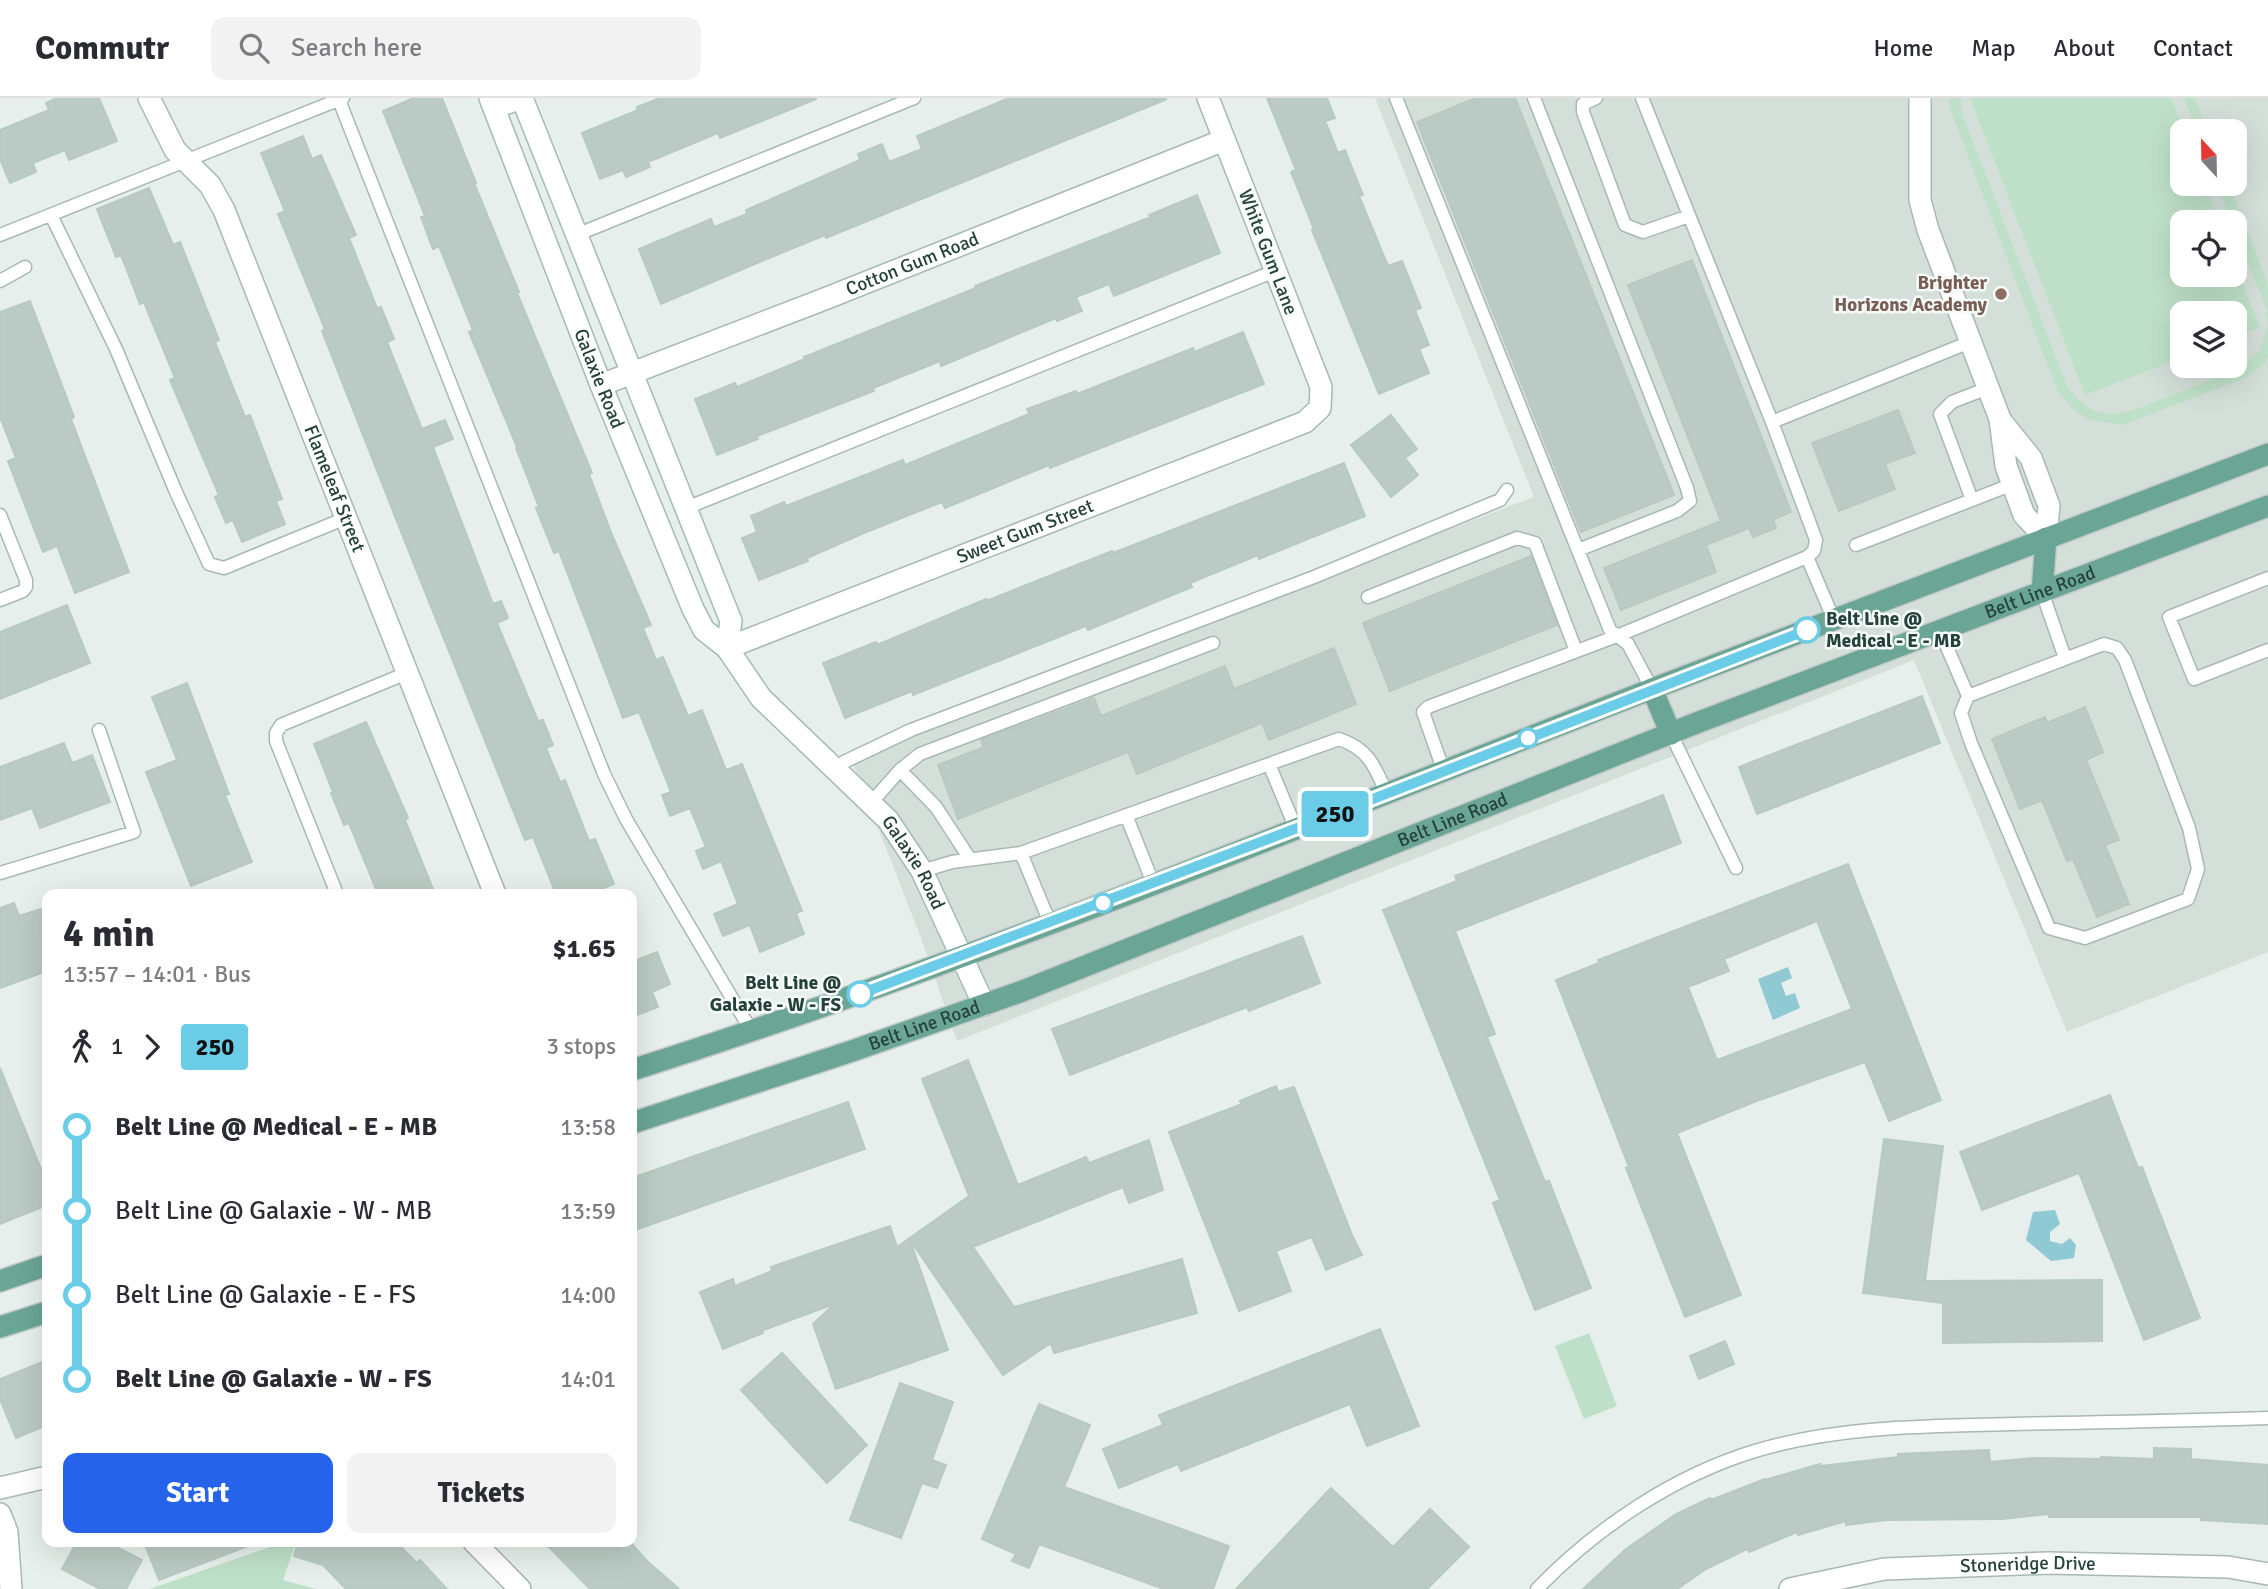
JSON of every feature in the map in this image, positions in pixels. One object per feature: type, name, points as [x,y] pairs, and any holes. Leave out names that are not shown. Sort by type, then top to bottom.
[{"type":"main road","points":[[637,1068],[752,1032],[961,957],[2268,454]]},
{"type":"main road","name":"Belt Line Road","points":[[637,1121],[984,1005],[1671,734],[2268,506]]},
{"type":"main road","points":[[2042,592],[2046,538]]},
{"type":"main road","points":[[1652,689],[1671,734]]},
{"type":"main road","points":[[0,1281],[42,1267]]},
{"type":"main road","points":[[0,1327],[42,1314]]},
{"type":"street","name":"Flameleaf Street","points":[[149,98],[175,150],[210,185],[224,210],[493,889]]},
{"type":"street","points":[[492,103],[522,98]]},
{"type":"street","name":"Galaxie Road","points":[[522,98],[731,621],[727,648]]},
{"type":"street","name":"White Gum Lane","points":[[1208,98],[1321,387],[1320,408]]},
{"type":"street","points":[[1920,98],[1920,200],[1927,230],[2000,419],[2006,466],[2024,515],[2046,538]]},
{"type":"street","name":"Galaxie Road","points":[[492,103],[601,385],[704,630],[727,648],[761,698],[888,820],[922,871],[984,1005]]},
{"type":"street","name":"Cotton Gum Road","points":[[601,385],[1224,140]]},
{"type":"street","name":"Sweet Gum Street","points":[[727,648],[1305,422],[1320,408]]},
{"type":"street","points":[[2000,419],[2031,458],[2049,506],[2046,538]]},
{"type":"street","points":[[0,1488],[42,1478]]},
{"type":"street","points":[[0,1514],[8,1532],[11,1589]]},
{"type":"street","points":[[479,1547],[520,1589]]},
{"type":"street","name":"Stoneridge Drive","points":[[1790,1589],[1884,1569],[2049,1563],[2228,1567],[2268,1574]]},
{"type":"lane","points":[[576,235],[914,98]]},
{"type":"lane","points":[[1397,98],[1610,630],[1628,645],[1652,689]]},
{"type":"lane","points":[[1534,98],[1690,501],[1677,511],[1578,550]]},
{"type":"lane","points":[[1596,98],[1583,104],[1583,112],[1625,225],[1643,232],[1689,216]]},
{"type":"lane","points":[[1444,772],[1423,712],[1428,707],[1617,636],[1808,557],[1814,551],[1816,540],[1772,422],[1642,98]]},
{"type":"lane","points":[[0,235],[341,99],[604,774],[626,819],[752,1032]]},
{"type":"lane","points":[[51,215],[117,349],[209,564],[224,568],[346,518]]},
{"type":"lane","points":[[0,281],[25,267]]},
{"type":"lane","points":[[686,508],[1275,271]]},
{"type":"lane","points":[[1772,422],[1970,342]]},
{"type":"lane","points":[[1972,500],[1940,414],[1952,401],[1988,388]]},
{"type":"lane","points":[[1856,545],[2013,484]]},
{"type":"lane","points":[[836,770],[844,762],[911,730],[1314,577],[1500,500],[1507,490]]},
{"type":"lane","points":[[0,515],[26,580],[23,591],[0,600]]},
{"type":"lane","points":[[1368,597],[1517,538],[1535,542],[1576,651]]},
{"type":"lane","points":[[1808,557],[1834,620]]},
{"type":"lane","points":[[2268,579],[2169,617],[2193,679],[2268,650]]},
{"type":"lane","points":[[2042,592],[2065,658]]},
{"type":"lane","points":[[1941,631],[1968,696],[1961,713],[1971,743],[2049,928],[2085,938],[2188,899],[2199,869],[2189,828],[2125,660],[2117,648],[2105,644],[1968,696]]},
{"type":"lane","points":[[871,803],[901,770],[920,754],[1213,643]]},
{"type":"lane","points":[[335,889],[275,741],[276,733],[281,725],[407,673]]},
{"type":"lane","points":[[0,873],[134,831],[99,730]]},
{"type":"lane","points":[[1671,734],[1736,868]]},
{"type":"lane","points":[[922,871],[952,862],[1021,853],[1339,739],[1354,744],[1373,762],[1387,794]]},
{"type":"lane","points":[[1269,764],[1296,829]]},
{"type":"lane","points":[[901,770],[936,807],[970,859]]},
{"type":"lane","points":[[1126,815],[1153,883]]},
{"type":"lane","points":[[1021,853],[1050,923]]},
{"type":"lane","points":[[1537,1589],[1558,1567],[1624,1516],[1677,1483],[1766,1449],[1826,1435],[1949,1425],[2268,1418]]},
{"type":"shaded area","points":[[1375,98],[2268,98],[2268,952],[2067,1032],[1914,660],[957,1041],[921,938],[850,756],[1534,497]]},
{"type":"green space","points":[[1950,98],[1961,98],[1962,113],[2067,386],[2087,407],[2111,414],[2131,411],[2216,378],[2245,378],[2123,425],[2090,420],[2076,412],[2058,392],[1949,106]]},
{"type":"green space","points":[[1970,98],[2171,98],[2179,119],[2170,119],[2170,196],[2209,196],[2214,210],[2170,210],[2170,287],[2244,287],[2260,328],[2247,333],[2247,301],[2170,301],[2170,363],[2085,395]]},
{"type":"green space","points":[[2184,98],[2195,98],[2203,119],[2192,119]]},
{"type":"green space","points":[[2222,196],[2234,196],[2239,210],[2227,210]]},
{"type":"green space","points":[[2247,230],[2268,284],[2268,325],[2266,309],[2247,260]]},
{"type":"green space","points":[[2268,325],[2268,357],[2261,367],[2247,377],[2247,362],[2259,351]]},
{"type":"green space","points":[[1589,1333],[1617,1406],[1584,1419],[1555,1346]]},
{"type":"green space","points":[[270,1547],[294,1547],[283,1580],[316,1589],[150,1589]]},
{"type":"water","points":[[1788,967],[1792,978],[1781,983],[1786,996],[1795,993],[1800,1008],[1773,1020],[1758,979]]},
{"type":"water","points":[[2055,1210],[2060,1224],[2050,1232],[2050,1241],[2062,1244],[2070,1238],[2076,1245],[2074,1258],[2051,1261],[2026,1240],[2033,1212]]},
{"type":"building","points":[[57,98],[99,98],[117,141],[69,160],[65,150],[33,163],[36,172],[10,183],[0,159],[0,130],[49,110],[46,103]]},
{"type":"building","points":[[414,98],[442,98],[519,292],[517,293],[592,473],[589,474],[610,530],[651,625],[643,628],[656,660],[663,657],[688,716],[702,710],[726,770],[742,764],[802,911],[796,913],[804,934],[760,952],[750,925],[723,936],[714,914],[738,904],[721,861],[703,869],[696,851],[706,847],[690,808],[670,816],[662,795],[671,792],[639,712],[623,718],[559,551],[554,553],[536,508],[539,507],[517,447],[469,332],[473,330],[439,246],[433,249],[421,217],[425,216],[383,111]]},
{"type":"building","points":[[660,98],[816,99],[720,138],[718,133],[648,162],[650,167],[626,177],[623,170],[600,179],[582,133]]},
{"type":"building","points":[[1009,98],[1167,99],[826,238],[825,235],[661,304],[639,249],[711,219],[714,227],[747,214],[746,210],[860,160],[858,154],[882,144],[889,162],[922,149],[917,136]]},
{"type":"building","points":[[1267,98],[1327,98],[1335,118],[1325,121],[1338,153],[1345,150],[1363,195],[1359,196],[1388,266],[1402,261],[1421,308],[1415,310],[1429,345],[1419,349],[1429,373],[1379,394],[1312,230],[1314,229],[1291,172],[1296,170]]},
{"type":"building","points":[[1476,98],[1515,98],[1674,495],[1581,532],[1417,122]]},
{"type":"building","points":[[303,136],[312,159],[321,155],[356,235],[349,238],[377,308],[381,307],[394,339],[387,342],[422,429],[445,420],[453,439],[433,447],[493,604],[501,601],[508,618],[497,623],[538,721],[543,720],[553,745],[546,748],[560,782],[565,780],[589,841],[595,839],[614,884],[602,889],[554,889],[533,837],[525,840],[322,331],[325,329],[278,214],[285,211],[261,153]]},
{"type":"building","points":[[149,188],[173,245],[180,242],[219,340],[215,342],[245,417],[250,415],[282,499],[276,501],[285,524],[242,542],[233,520],[226,523],[215,497],[219,495],[170,380],[175,378],[144,302],[140,304],[121,255],[116,257],[97,209]]},
{"type":"building","points":[[1197,195],[1220,253],[1114,296],[1109,284],[1076,297],[1082,311],[1057,321],[1056,318],[941,366],[940,361],[717,455],[695,399],[735,383],[737,387],[976,288],[975,286],[1151,217],[1149,215]]},
{"type":"building","points":[[1692,260],[1791,512],[1773,520],[1776,528],[1753,537],[1749,528],[1706,545],[1716,572],[1621,610],[1604,568],[1721,521],[1628,285]]},
{"type":"building","points":[[30,301],[129,572],[75,593],[57,546],[43,552],[8,461],[16,458],[0,417],[0,312]]},
{"type":"building","points":[[1243,332],[1264,384],[1050,468],[1049,465],[945,508],[942,502],[759,580],[742,538],[757,532],[751,516],[784,502],[786,506],[903,460],[905,465],[1029,414],[1027,409],[1076,391],[1077,394],[1193,348],[1194,352]]},
{"type":"building","points":[[1898,410],[1915,453],[1885,464],[1895,489],[1839,511],[1812,443]]},
{"type":"building","points":[[1391,415],[1417,449],[1405,458],[1418,475],[1391,497],[1351,445]]},
{"type":"building","points":[[1344,463],[1365,516],[1259,559],[1258,555],[1190,583],[1192,587],[1088,630],[1086,626],[913,695],[912,691],[845,718],[823,663],[876,642],[877,645],[986,599]]},
{"type":"building","points":[[1531,556],[1557,625],[1390,691],[1363,623]]},
{"type":"building","points":[[67,605],[90,663],[0,699],[0,632]]},
{"type":"building","points":[[1334,648],[1356,704],[1269,740],[1262,723],[1137,774],[1128,752],[958,819],[938,765],[984,747],[981,740],[1094,698],[1101,716],[1225,666],[1234,689]]},
{"type":"building","points":[[187,683],[229,794],[225,795],[252,862],[191,886],[146,772],[177,760],[152,697]]},
{"type":"building","points":[[1922,696],[1940,743],[1757,814],[1739,767]]},
{"type":"building","points":[[2085,707],[2103,752],[2086,760],[2119,840],[2105,845],[2129,904],[2097,917],[2073,859],[2067,861],[2042,800],[2020,809],[1992,739],[2045,717],[2047,723]]},
{"type":"building","points":[[366,722],[408,818],[405,820],[433,889],[376,889],[349,823],[344,825],[314,744]]},
{"type":"building","points":[[64,743],[72,763],[92,755],[110,802],[40,828],[32,808],[0,820],[0,767]]},
{"type":"building","points":[[1663,795],[1681,843],[1455,931],[1495,1034],[1487,1037],[1545,1182],[1549,1181],[1591,1288],[1535,1310],[1493,1203],[1500,1200],[1383,910],[1457,881],[1455,876]]},
{"type":"building","points":[[1848,864],[1941,1100],[1889,1121],[1865,1062],[1677,1133],[1741,1295],[1685,1317],[1556,980],[1599,963],[1598,960]],"holes":[[[1817,921],[1852,1009],[1717,1060],[1688,987],[1729,971],[1724,959]]]},
{"type":"building","points":[[14,903],[19,916],[42,909],[42,973],[0,988],[0,908]]},
{"type":"building","points":[[1302,936],[1320,983],[1249,1011],[1247,1007],[1070,1075],[1052,1029]]},
{"type":"building","points":[[657,952],[670,984],[652,992],[658,1007],[637,1015],[637,960]]},
{"type":"building","points":[[968,1060],[1018,1185],[1086,1157],[1089,1163],[1149,1140],[1163,1190],[1129,1203],[1123,1187],[973,1247],[1014,1307],[1182,1259],[1197,1313],[1054,1353],[1051,1343],[1003,1375],[910,1240],[948,1350],[836,1389],[813,1324],[834,1304],[761,1331],[763,1333],[723,1349],[700,1292],[733,1279],[735,1286],[772,1271],[771,1267],[890,1226],[897,1247],[969,1196],[922,1079]]},
{"type":"building","points":[[0,1068],[42,1172],[42,1207],[0,1224]]},
{"type":"building","points":[[1276,1086],[1278,1092],[1294,1087],[1362,1255],[1326,1270],[1312,1237],[1276,1251],[1291,1291],[1239,1311],[1169,1132],[1242,1104],[1240,1101]]},
{"type":"building","points":[[2110,1095],[2138,1168],[2142,1167],[2200,1318],[2144,1340],[2079,1173],[1982,1210],[1960,1152]]},
{"type":"building","points":[[848,1102],[865,1149],[637,1229],[637,1176]]},
{"type":"building","points":[[1884,1139],[1943,1146],[1925,1281],[2102,1280],[2102,1341],[1943,1343],[1943,1303],[1863,1293]]},
{"type":"building","points":[[1380,1329],[1419,1426],[1367,1446],[1350,1404],[1181,1471],[1178,1464],[1119,1488],[1103,1449],[1163,1425],[1159,1415]]},
{"type":"building","points":[[1725,1341],[1734,1364],[1699,1379],[1690,1356]]},
{"type":"building","points":[[782,1353],[867,1445],[827,1483],[741,1390]]},
{"type":"building","points":[[42,1362],[42,1427],[16,1438],[0,1399],[0,1379]]},
{"type":"building","points":[[900,1383],[953,1402],[932,1460],[946,1465],[937,1488],[922,1483],[901,1538],[850,1520]]},
{"type":"building","points":[[1039,1404],[1090,1425],[1064,1487],[1229,1546],[1213,1589],[1164,1589],[1039,1544],[1029,1568],[1012,1561],[1016,1554],[982,1539]]},
{"type":"building","points":[[2154,1448],[2191,1449],[2191,1459],[2268,1465],[2268,1524],[2201,1520],[2201,1517],[2049,1517],[2049,1514],[2002,1519],[1887,1520],[1846,1525],[1846,1521],[1798,1535],[1797,1532],[1749,1552],[1747,1549],[1706,1569],[1677,1589],[1583,1589],[1626,1549],[1676,1514],[1710,1498],[1711,1500],[1765,1479],[1820,1464],[1898,1457],[1898,1454],[1989,1450],[1990,1462],[2035,1458],[2154,1459]]},
{"type":"building","points":[[1331,1488],[1393,1547],[1430,1509],[1469,1547],[1427,1589],[1236,1589]]},
{"type":"building","points":[[74,1547],[117,1547],[142,1560],[126,1589],[100,1589],[62,1569]]},
{"type":"building","points":[[146,1547],[246,1547],[159,1580]]},
{"type":"building","points":[[297,1547],[401,1547],[417,1563],[420,1560],[447,1589],[346,1589],[323,1565],[294,1556]]},
{"type":"building","points":[[549,1547],[634,1547],[679,1589],[590,1589]]},
{"type":"bus line","name":"250","points":[[860,994],[1439,774],[1807,630]]},
{"type":"place","name":"Brighter Horizons Academy","points":[[2001,294]]},
{"type":"place","name":"Belt Line @ Medical - E - MB","points":[[1807,630]]},
{"type":"place","name":"Belt Line @ Galaxie - W - FS","points":[[860,994]]}]
